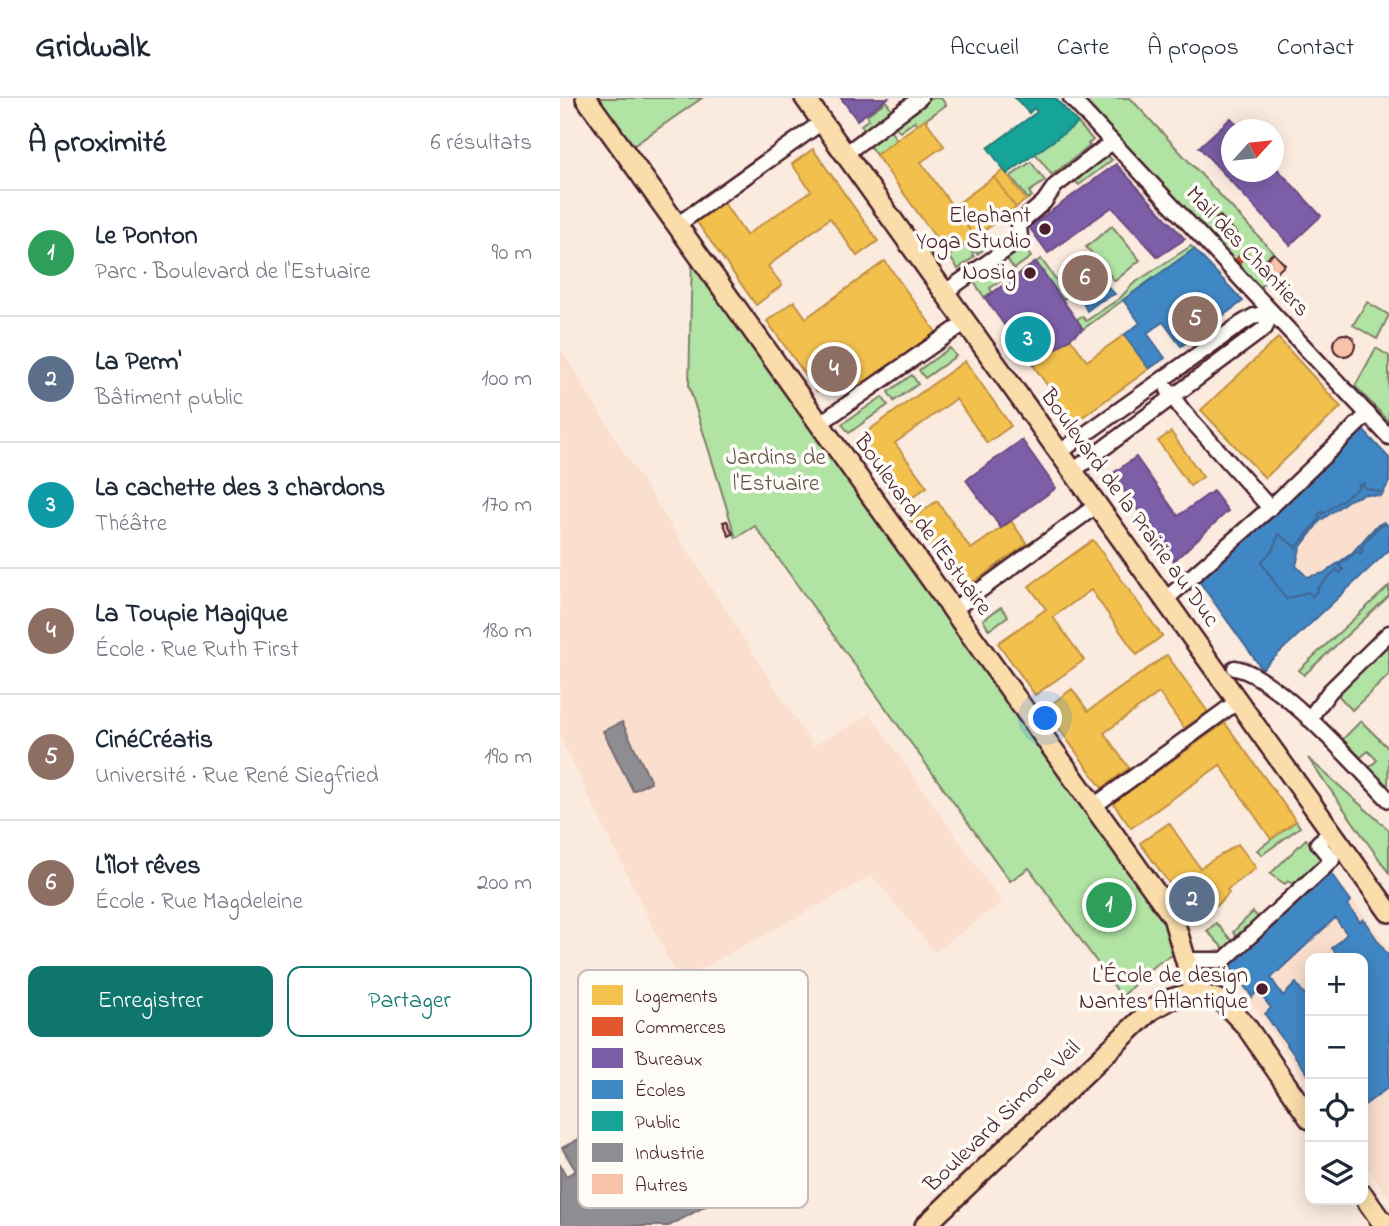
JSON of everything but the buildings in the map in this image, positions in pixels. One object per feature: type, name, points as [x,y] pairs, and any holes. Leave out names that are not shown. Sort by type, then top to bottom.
[{"type":"main road","name":"Boulevard de l'Estuaire","points":[[586,98],[1173,917],[1195,992]]},
{"type":"main road","name":"Boulevard de la Prairie au Duc","points":[[805,98],[1389,912]]},
{"type":"main road","points":[[1195,992],[1222,1001],[1246,1026],[1305,1112]]},
{"type":"main road","name":"Boulevard Simone Veil","points":[[925,1226],[1151,1010],[1171,999],[1195,992]]},
{"type":"main road","points":[[1368,1202],[1389,1226]]},
{"type":"street","points":[[845,154],[920,98]]},
{"type":"street","name":"Mail des Chantiers","points":[[1071,98],[1389,437]]},
{"type":"street","points":[[677,225],[822,122]]},
{"type":"street","points":[[945,292],[1017,242],[1022,221],[1044,202],[1055,186],[1112,142]]},
{"type":"street","points":[[1060,453],[1229,332],[1254,316],[1272,312]]},
{"type":"street","points":[[1073,471],[1265,328],[1272,312]]},
{"type":"street","points":[[1254,316],[1265,328]]},
{"type":"street","points":[[820,424],[966,322]]},
{"type":"street","points":[[1229,332],[1236,337],[1240,347]]},
{"type":"street","points":[[1161,379],[1172,397],[1270,508]]},
{"type":"street","points":[[1165,600],[1270,508],[1368,414]]},
{"type":"street","points":[[953,610],[1097,505]]},
{"type":"street","points":[[1309,719],[1330,691],[1389,633]]},
{"type":"street","points":[[1235,668],[1248,670],[1309,719],[1389,800]]},
{"type":"street","points":[[1094,806],[1238,701]]},
{"type":"street","points":[[1186,960],[1224,960],[1332,860],[1318,843],[1331,832]]},
{"type":"shaded area","points":[[560,347],[625,454],[813,746],[870,714],[1002,902],[935,952],[872,876],[699,970],[674,970],[560,737]]},
{"type":"shaded area","points":[[1361,428],[1389,458],[1389,550],[1262,669],[1198,580]]},
{"type":"shaded area","name":"L'École de design Nantes Atlantique","points":[[1328,866],[1389,949],[1389,1198],[1368,1169],[1368,953],[1305,953],[1305,1081],[1225,965]]},
{"type":"green space","points":[[598,98],[702,98],[633,146]]},
{"type":"green space","points":[[926,98],[941,98],[946,105],[918,125],[915,121],[900,132],[892,122],[899,118],[901,121],[918,110],[915,106]]},
{"type":"green space","points":[[1082,98],[1130,98],[1273,252],[1263,262],[1274,274],[1260,287]]},
{"type":"green space","points":[[886,101],[893,111],[867,133],[861,125],[869,119],[867,115]]},
{"type":"green space","points":[[1078,123],[1093,140],[1088,144],[1090,146],[1052,175],[1035,153]]},
{"type":"green space","points":[[888,127],[897,140],[876,155],[869,145]]},
{"type":"green space","points":[[1104,152],[1112,160],[1079,185],[1076,182],[1081,177],[1078,173]]},
{"type":"green space","points":[[1031,162],[1045,181],[1029,192],[1032,196],[1028,199],[1011,176]]},
{"type":"green space","points":[[1112,226],[1140,260],[1115,281],[1086,247]]},
{"type":"green space","points":[[980,233],[989,246],[977,254],[975,251],[972,253],[974,257],[958,269],[949,256]]},
{"type":"green space","points":[[1022,244],[1031,257],[1014,269],[1007,259],[1017,252],[1015,249]]},
{"type":"green space","points":[[1191,246],[1194,249],[1083,329],[1077,319],[1082,316],[1086,321],[1120,298],[1133,284]]},
{"type":"green space","points":[[1085,253],[1090,259],[1078,270],[1066,275],[1063,271]]},
{"type":"green space","name":"Jardins de l'Estuaire","points":[[692,257],[1171,930],[1176,954],[1153,967],[1122,997],[1029,868],[1010,881],[755,526],[736,538],[689,386]]},
{"type":"green space","points":[[1041,259],[1068,296],[1062,300],[1036,262]]},
{"type":"green space","points":[[991,266],[1001,281],[990,288],[992,292],[984,297],[972,279]]},
{"type":"green space","points":[[1367,302],[1389,315],[1377,339],[1353,325]]},
{"type":"green space","points":[[950,348],[956,356],[925,378],[919,370]]},
{"type":"green space","points":[[1376,348],[1389,356],[1389,422],[1355,386]]},
{"type":"green space","points":[[912,375],[918,384],[894,401],[888,392]]},
{"type":"green space","points":[[882,397],[888,405],[849,433],[842,424]]},
{"type":"green space","points":[[1389,586],[1389,596],[1304,675],[1299,670]]},
{"type":"green space","points":[[1001,607],[1008,616],[989,630],[983,620]]},
{"type":"green space","points":[[1389,642],[1389,675],[1352,710],[1336,693]]},
{"type":"green space","points":[[1361,721],[1389,749],[1388,787],[1369,768],[1377,760],[1368,751],[1360,758],[1342,740]]},
{"type":"green space","points":[[1308,758],[1389,830],[1389,873]]},
{"type":"green space","points":[[1296,821],[1300,827],[1262,855],[1257,850]]},
{"type":"green space","points":[[1306,839],[1322,859],[1292,884],[1288,881],[1285,884],[1270,874]]},
{"type":"green space","points":[[1253,912],[1263,922],[1251,932],[1246,927],[1236,936],[1233,932]]},
{"type":"green space","points":[[1216,923],[1233,942],[1225,950],[1207,931]]},
{"type":"place","name":"Elephant Yoga Studio","points":[[1045,229]]},
{"type":"place","name":"Nosig","points":[[1030,273]]},
{"type":"place","name":"L'îlot rêves","points":[[1085,278]]},
{"type":"place","name":"CinéCréatis","points":[[1195,319]]},
{"type":"place","name":"La cachette des 3 chardons","points":[[1028,339]]},
{"type":"place","name":"La Toupie Magique","points":[[834,369]]},
{"type":"place","name":"La Perm'","points":[[1192,899]]},
{"type":"place","name":"Le Ponton","points":[[1109,905]]},
{"type":"place","name":"L'École de design Nantes Atlantique","points":[[1262,989]]}]
